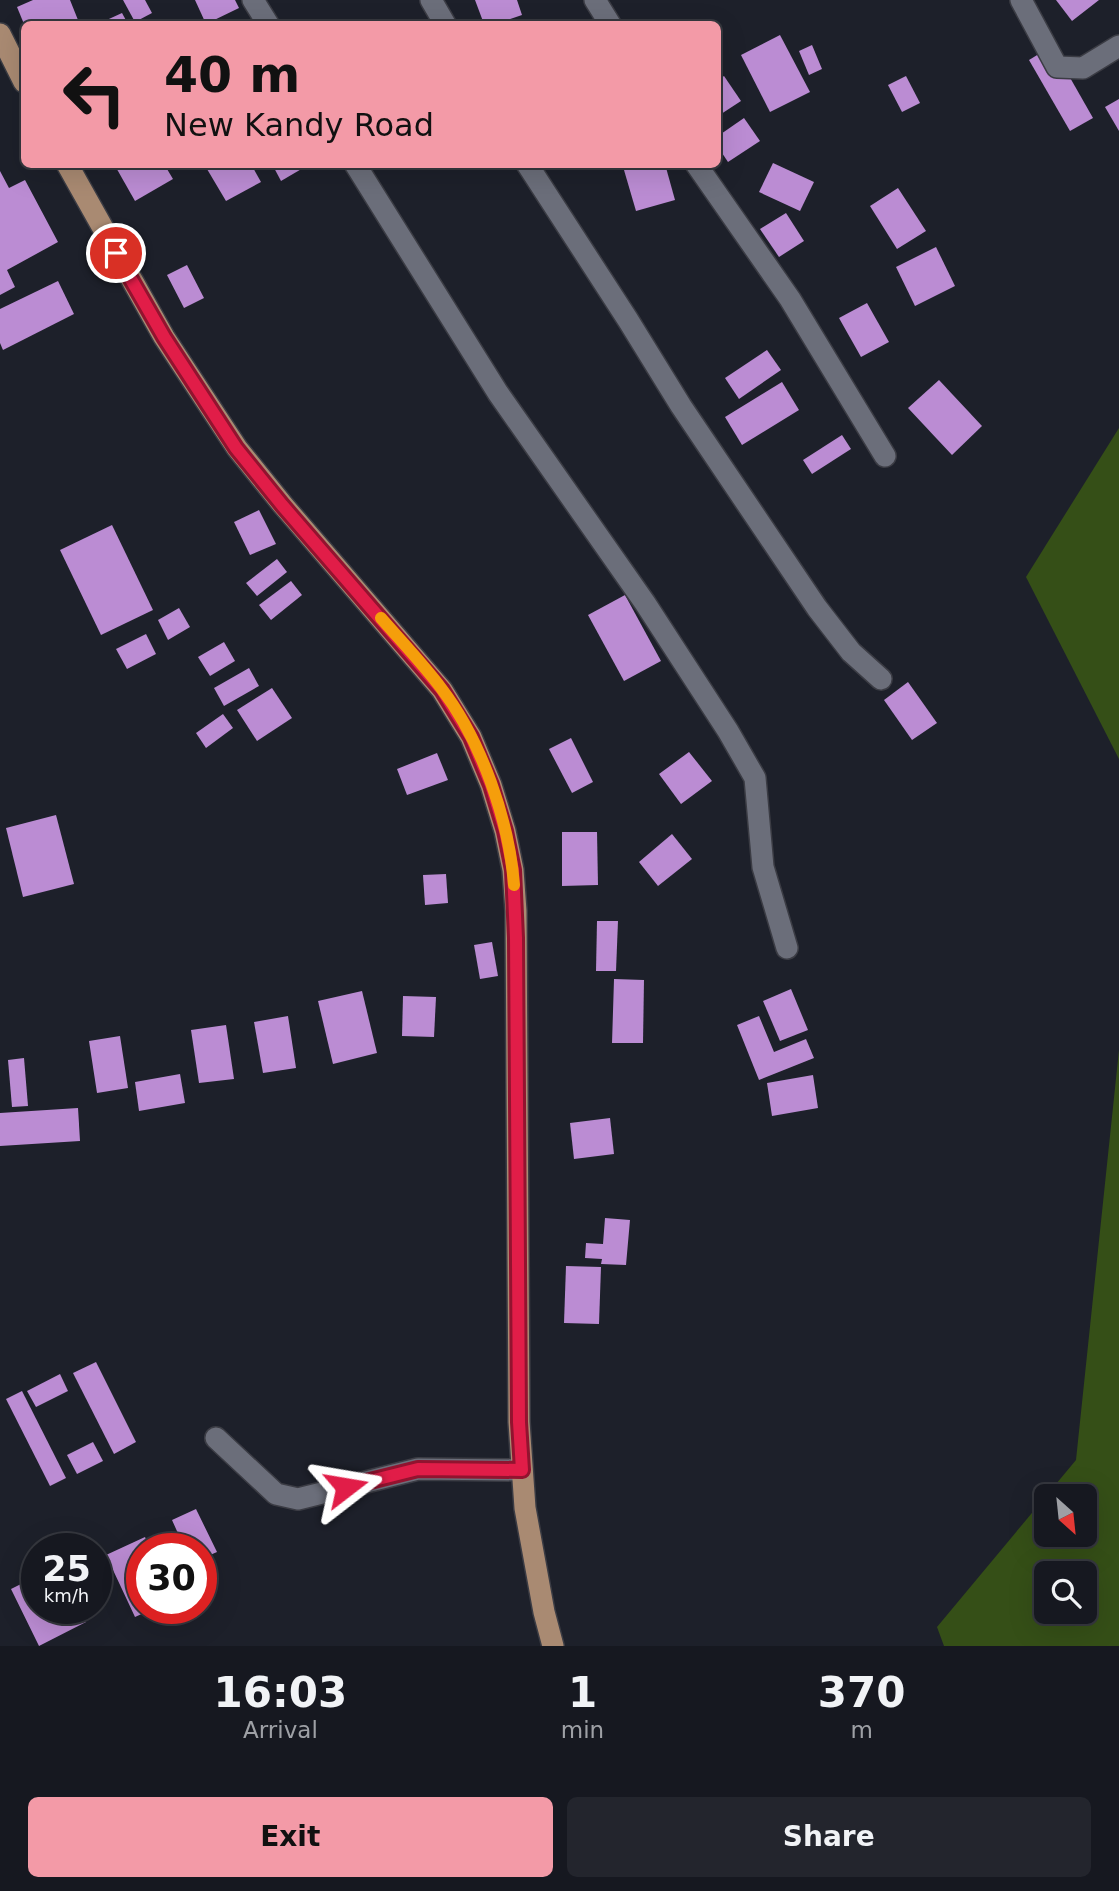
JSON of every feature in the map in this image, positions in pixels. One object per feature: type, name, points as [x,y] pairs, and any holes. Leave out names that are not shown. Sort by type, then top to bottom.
[{"type":"main road","points":[[0,34],[21,76]]},
{"type":"main road","points":[[69,168],[164,337],[236,448],[442,690],[471,737],[491,785],[513,870],[516,911],[519,1422],[522,1470],[525,1508],[552,1646]]},
{"type":"street","points":[[253,0],[266,21]]},
{"type":"street","points":[[431,0],[443,21]]},
{"type":"street","points":[[595,0],[608,21]]},
{"type":"street","points":[[1021,0],[1057,66],[1083,68],[1119,46]]},
{"type":"street","points":[[357,168],[498,393],[653,614],[755,778],[763,867],[787,948]]},
{"type":"street","points":[[530,168],[681,406],[817,608],[851,652],[881,679]]},
{"type":"street","points":[[699,168],[790,299],[885,456]]},
{"type":"street","points":[[216,1438],[276,1494],[298,1499],[418,1469],[522,1470]]},
{"type":"green space","points":[[1119,428],[1119,759],[1026,577]]},
{"type":"green space","points":[[1119,1050],[1119,1646],[944,1646],[937,1627],[1034,1510],[1034,1547],[1097,1547],[1097,1484],[1056,1484],[1076,1460]]},
{"type":"building","points":[[33,0],[70,0],[78,20],[23,21],[17,7]]},
{"type":"building","points":[[123,0],[145,0],[152,13],[134,21]]},
{"type":"building","points":[[195,0],[235,0],[239,8],[212,21],[205,21]]},
{"type":"building","points":[[475,0],[517,0],[522,15],[504,21],[483,21]]},
{"type":"building","points":[[1056,0],[1099,0],[1072,21]]},
{"type":"building","points":[[122,13],[126,21],[105,21]]},
{"type":"building","points":[[780,35],[810,92],[770,112],[741,55]]},
{"type":"building","points":[[812,45],[822,69],[809,75],[799,51]]},
{"type":"building","points":[[1052,46],[1093,118],[1070,131],[1029,60]]},
{"type":"building","points":[[724,76],[741,101],[721,114],[721,78]]},
{"type":"building","points":[[906,76],[920,103],[902,112],[888,85]]},
{"type":"building","points":[[1119,99],[1119,131],[1105,107]]},
{"type":"building","points":[[744,118],[760,141],[728,162],[721,152],[721,134]]},
{"type":"building","points":[[773,163],[814,182],[800,211],[759,192]]},
{"type":"building","points":[[116,168],[166,168],[173,179],[135,201]]},
{"type":"building","points":[[206,168],[253,168],[261,182],[226,201]]},
{"type":"building","points":[[274,168],[303,168],[281,181]]},
{"type":"building","points":[[666,168],[675,200],[636,211],[624,170]]},
{"type":"building","points":[[0,171],[9,188],[25,180],[58,242],[7,270],[15,287],[0,295]]},
{"type":"building","points":[[898,188],[926,231],[897,249],[870,206]]},
{"type":"building","points":[[786,213],[804,241],[779,257],[760,229]]},
{"type":"building","points":[[936,247],[955,286],[915,306],[896,267]]},
{"type":"building","points":[[187,265],[204,298],[184,308],[167,275]]},
{"type":"building","points":[[58,281],[74,314],[3,350],[0,343],[0,309]]},
{"type":"building","points":[[867,303],[889,342],[861,357],[839,318]]},
{"type":"building","points":[[767,350],[781,370],[739,399],[725,378]]},
{"type":"building","points":[[939,380],[982,426],[952,455],[908,408]]},
{"type":"building","points":[[782,382],[799,410],[742,445],[725,417]]},
{"type":"building","points":[[842,435],[851,449],[812,474],[803,460]]},
{"type":"building","points":[[259,510],[276,544],[250,555],[234,522]]},
{"type":"building","points":[[112,525],[153,610],[101,635],[60,550]]},
{"type":"building","points":[[277,559],[287,572],[257,596],[246,583]]},
{"type":"building","points":[[291,581],[302,595],[271,620],[259,605]]},
{"type":"building","points":[[625,595],[661,661],[624,681],[588,615]]},
{"type":"building","points":[[179,608],[190,627],[168,640],[158,620]]},
{"type":"building","points":[[146,634],[156,654],[127,669],[116,649]]},
{"type":"building","points":[[224,642],[235,661],[210,676],[198,657]]},
{"type":"building","points":[[249,668],[259,686],[224,706],[214,688]]},
{"type":"building","points":[[908,682],[937,723],[912,740],[884,700]]},
{"type":"building","points":[[272,688],[292,718],[257,741],[237,710]]},
{"type":"building","points":[[223,714],[233,728],[206,748],[196,733]]},
{"type":"building","points":[[571,738],[593,782],[572,793],[549,749]]},
{"type":"building","points":[[689,752],[712,781],[681,804],[659,774]]},
{"type":"building","points":[[437,753],[448,780],[407,795],[397,769]]},
{"type":"building","points":[[56,815],[74,884],[23,897],[6,828]]},
{"type":"building","points":[[562,832],[597,832],[598,885],[562,886]]},
{"type":"building","points":[[672,834],[692,859],[658,886],[639,862]]},
{"type":"building","points":[[446,874],[448,903],[425,905],[423,875]]},
{"type":"building","points":[[597,921],[618,921],[616,971],[596,971]]},
{"type":"building","points":[[492,942],[498,976],[480,979],[474,945]]},
{"type":"building","points":[[614,979],[644,980],[643,1043],[612,1043]]},
{"type":"building","points":[[791,989],[808,1030],[780,1041],[763,1001]]},
{"type":"building","points":[[362,991],[377,1053],[333,1064],[318,1001]]},
{"type":"building","points":[[403,996],[436,997],[434,1037],[402,1036]]},
{"type":"building","points":[[288,1016],[296,1068],[263,1073],[254,1022]]},
{"type":"building","points":[[759,1016],[774,1052],[806,1039],[814,1058],[759,1080],[737,1025]]},
{"type":"building","points":[[226,1025],[234,1079],[199,1083],[191,1030]]},
{"type":"building","points":[[120,1036],[128,1088],[97,1093],[89,1041]]},
{"type":"building","points":[[24,1058],[28,1106],[12,1107],[8,1060]]},
{"type":"building","points":[[180,1074],[185,1103],[139,1111],[135,1082]]},
{"type":"building","points":[[813,1075],[818,1108],[772,1116],[767,1083]]},
{"type":"building","points":[[78,1108],[80,1141],[0,1146],[0,1113]]},
{"type":"building","points":[[610,1118],[614,1154],[574,1159],[570,1123]]},
{"type":"building","points":[[605,1218],[630,1220],[626,1265],[601,1264],[602,1259],[585,1258],[586,1243],[603,1244]]},
{"type":"building","points":[[566,1266],[601,1267],[599,1324],[564,1323]]},
{"type":"building","points":[[96,1362],[136,1442],[114,1454],[73,1373]]},
{"type":"building","points":[[60,1374],[68,1391],[36,1407],[27,1391]]},
{"type":"building","points":[[22,1391],[66,1478],[50,1486],[6,1399]]},
{"type":"building","points":[[93,1442],[103,1461],[77,1474],[67,1455]]},
{"type":"building","points":[[196,1509],[208,1533],[178,1533],[172,1520]]},
{"type":"building","points":[[126,1546],[126,1598],[112,1568],[112,1552]]},
{"type":"building","points":[[21,1584],[21,1609],[11,1589]]},
{"type":"building","points":[[28,1624],[82,1624],[39,1646]]},
{"type":"slow traffic","points":[[381,618],[442,690],[471,737],[491,785],[505,831],[514,885]]},
{"type":"route","points":[[116,253],[164,337],[236,448],[442,690],[471,737],[491,785],[513,870],[516,911],[519,1422],[522,1470],[418,1469],[346,1487]]}]
